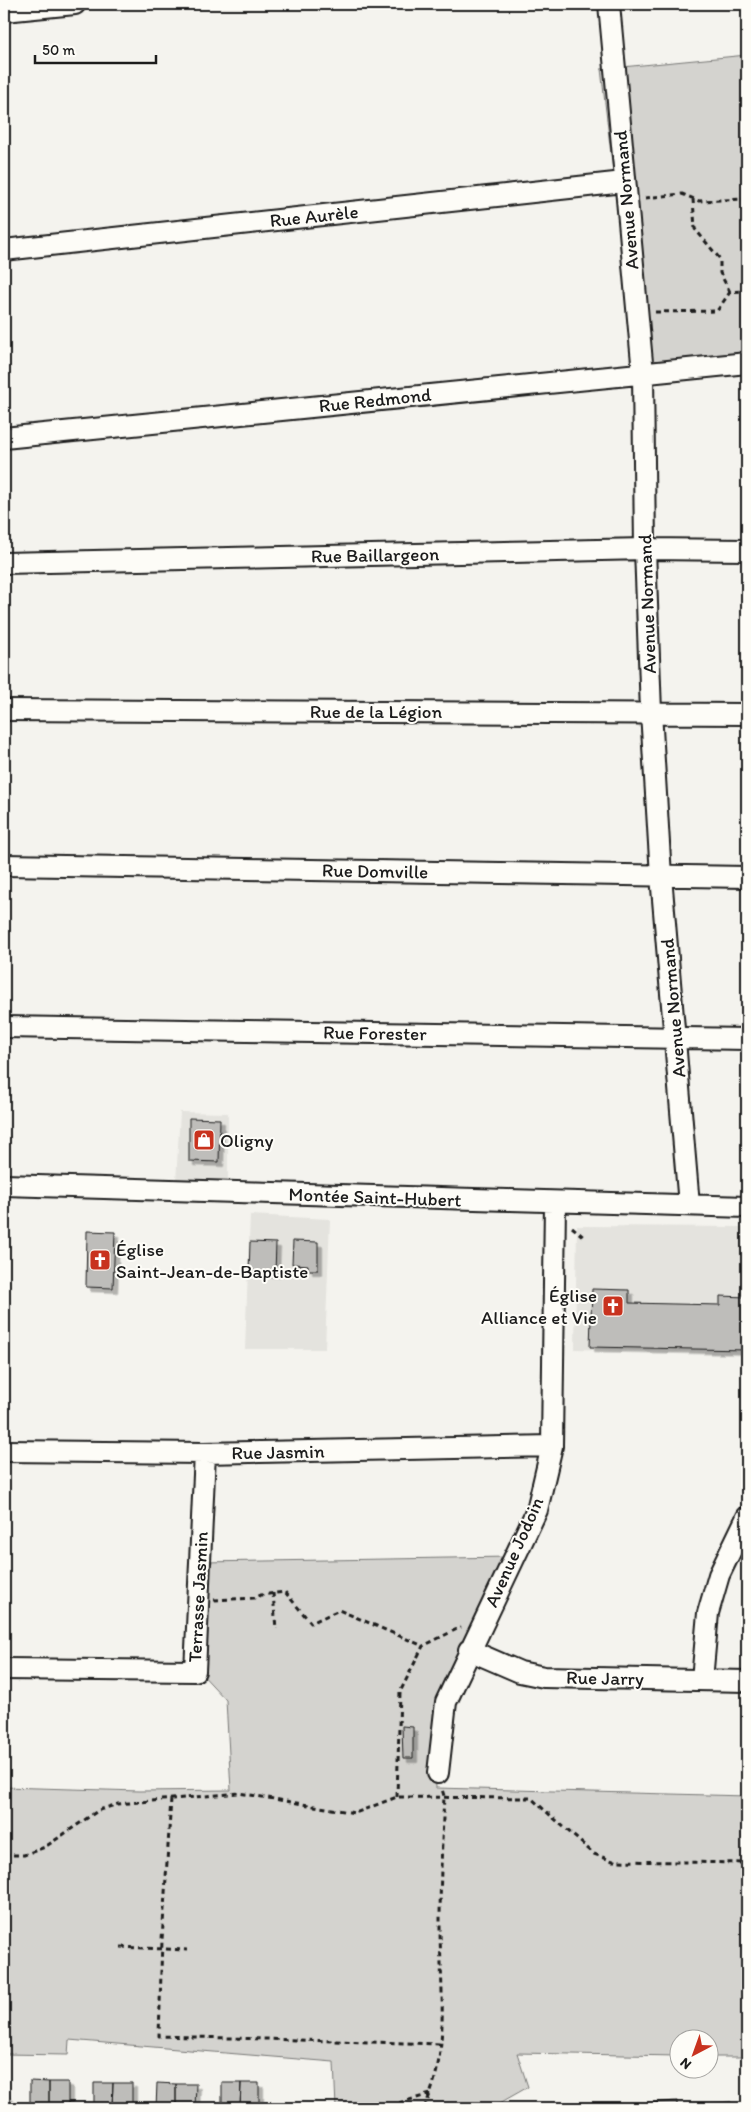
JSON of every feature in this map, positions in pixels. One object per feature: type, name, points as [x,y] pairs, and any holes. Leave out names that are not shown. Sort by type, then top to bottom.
[{"type":"street","points":[[4,11],[75,4]]},
{"type":"street","name":"Avenue Normand","points":[[609,4],[624,191],[643,373],[645,549],[651,712],[662,876],[689,1205]]},
{"type":"street","name":"Rue Aurèle","points":[[4,250],[624,191]]},
{"type":"street","name":"Rue Redmond","points":[[4,438],[747,362]]},
{"type":"street","name":"Rue Baillargeon","points":[[4,563],[645,549],[747,550]]},
{"type":"street","name":"Rue de la Légion","points":[[4,710],[747,714]]},
{"type":"street","name":"Rue Domville","points":[[4,865],[747,877]]},
{"type":"street","name":"Rue Forester","points":[[4,1027],[747,1039]]},
{"type":"street","name":"Montée Saint-Hubert","points":[[4,1186],[747,1207]]},
{"type":"street","name":"Avenue Jodoin","points":[[438,1773],[446,1702],[485,1616],[537,1510],[552,1446],[555,1202]]},
{"type":"street","name":"Rue Jasmin","points":[[4,1451],[205,1453],[552,1446]]},
{"type":"street","name":"Terrasse Jasmin","points":[[4,1670],[196,1671],[205,1453]]},
{"type":"street","points":[[702,1680],[708,1613],[719,1574],[747,1517]]},
{"type":"street","name":"Rue Jarry","points":[[469,1650],[520,1672],[544,1677],[747,1680]]},
{"type":"path","points":[[624,191],[682,194],[699,201],[747,199]]},
{"type":"path","points":[[693,198],[695,230],[720,259],[720,273],[730,292]]},
{"type":"path","points":[[730,292],[742,291],[747,295]]},
{"type":"path","points":[[637,313],[717,311],[730,292]]},
{"type":"path","points":[[198,1600],[254,1598],[285,1592],[311,1623],[339,1610],[423,1646]]},
{"type":"path","points":[[273,1593],[276,1629]]},
{"type":"path","points":[[397,1797],[400,1692],[423,1646],[485,1616]]},
{"type":"path","points":[[4,1855],[24,1855],[45,1847],[99,1810],[118,1804],[239,1793],[355,1813],[397,1797],[531,1798],[594,1854],[613,1861],[747,1863]]},
{"type":"path","points":[[424,2108],[431,2094],[442,2031],[440,1926],[444,1796]]},
{"type":"path","points":[[171,1799],[161,1949],[159,2036],[440,2044]]},
{"type":"path","points":[[121,1947],[187,1950]]},
{"type":"path","points":[[393,2108],[395,2104],[431,2094]]},
{"type":"shaded area","points":[[747,55],[747,366],[637,376],[601,69]]},
{"type":"shaded area","points":[[180,1112],[228,1113],[228,1187],[176,1182]]},
{"type":"shaded area","points":[[250,1215],[330,1219],[325,1349],[245,1349]]},
{"type":"shaded area","points":[[577,1226],[747,1227],[747,1354],[575,1349]]},
{"type":"shaded area","points":[[510,1557],[434,1742],[436,1788],[747,1796],[747,2057],[718,2057],[718,2030],[668,2030],[668,2056],[517,2053],[528,2087],[491,2108],[336,2108],[334,2062],[69,2040],[68,2055],[4,2054],[4,1787],[139,1791],[231,1790],[226,1700],[198,1670],[203,1562]]},
{"type":"building","name":"Oligny","points":[[189,1118],[220,1119],[219,1162],[189,1161]]},
{"type":"building","name":"Église Saint-Jean-de-Baptiste","points":[[87,1231],[115,1232],[113,1288],[86,1287]]},
{"type":"building","points":[[293,1241],[318,1242],[318,1270],[308,1270],[308,1265],[292,1264]]},
{"type":"building","points":[[250,1242],[276,1243],[275,1273],[249,1272]]},
{"type":"building","points":[[592,1289],[629,1290],[629,1303],[720,1305],[720,1296],[747,1297],[747,1350],[590,1347]]},
{"type":"building","points":[[402,1726],[413,1727],[413,1758],[403,1758]]},
{"type":"building","points":[[30,2081],[49,2082],[49,2108],[30,2108]]},
{"type":"building","points":[[49,2082],[68,2082],[68,2108],[49,2108]]},
{"type":"building","points":[[94,2083],[113,2083],[112,2108],[94,2108]]},
{"type":"building","points":[[113,2083],[132,2083],[132,2108],[112,2108]]},
{"type":"building","points":[[157,2083],[176,2084],[176,2108],[156,2108]]},
{"type":"building","points":[[222,2083],[241,2083],[240,2108],[222,2108]]},
{"type":"building","points":[[241,2083],[259,2083],[259,2108],[240,2108]]},
{"type":"building","points":[[176,2084],[196,2084],[195,2108],[176,2108]]},
{"type":"building","points":[[4,2095],[9,2095],[9,2108],[4,2108]]},
{"type":"building","points":[[677,2101],[677,2108],[649,2108],[649,2103]]},
{"type":"building","points":[[731,2102],[731,2108],[703,2108],[703,2104]]},
{"type":"building","points":[[595,2103],[595,2108],[576,2108],[576,2105]]},
{"type":"building","points":[[649,2103],[649,2108],[622,2108],[621,2104]]},
{"type":"building","points":[[703,2104],[703,2108],[677,2108],[677,2105]]},
{"type":"place","name":"Oligny","points":[[204,1140]]},
{"type":"place","name":"Église Saint-Jean-de-Baptiste","points":[[100,1260]]},
{"type":"place","name":"Église Alliance et Vie","points":[[613,1306]]}]
